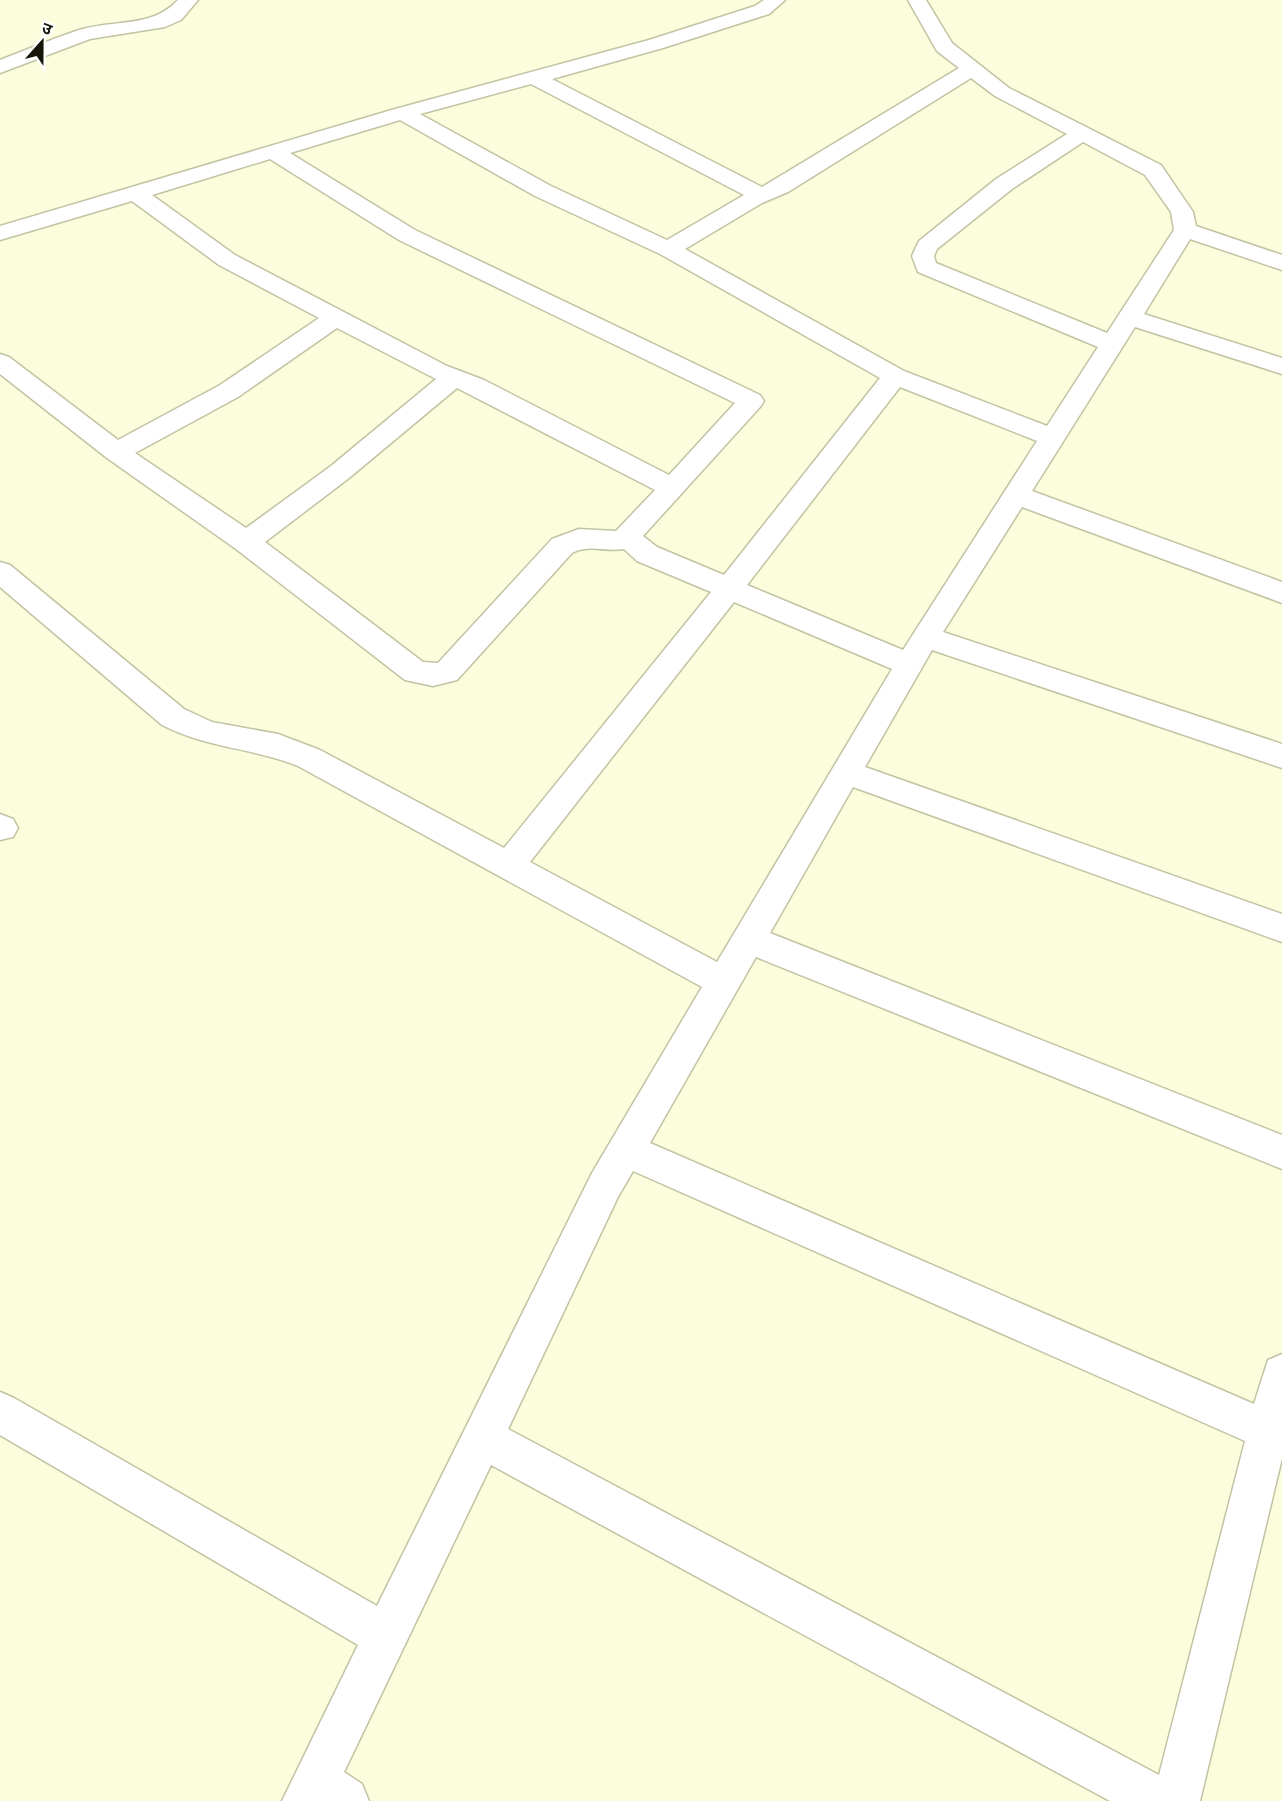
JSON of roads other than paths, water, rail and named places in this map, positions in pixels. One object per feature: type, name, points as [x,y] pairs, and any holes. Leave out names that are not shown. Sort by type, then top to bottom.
[{"type":"street","points":[[0,67],[86,34],[158,23],[174,16],[189,0]]},
{"type":"street","points":[[0,233],[402,112],[656,44],[762,10],[776,0]]},
{"type":"street","points":[[322,1794],[386,1636],[605,1185],[917,651],[1185,230],[1182,212],[1153,170],[1002,92],[944,47],[917,0]]},
{"type":"street","points":[[668,249],[761,195],[780,187],[972,69]]},
{"type":"street","points":[[533,77],[688,155],[761,195]]},
{"type":"street","points":[[402,112],[543,190],[668,249],[895,376],[1053,438]]},
{"type":"street","points":[[1082,134],[1004,184],[927,246],[923,256],[926,267],[1113,344]]},
{"type":"street","points":[[0,362],[116,452],[246,542],[415,672],[434,675],[447,672],[562,546],[574,538],[588,538],[612,543],[625,539],[751,401],[407,235],[272,151]]},
{"type":"street","points":[[134,192],[227,260],[335,318],[673,488]]},
{"type":"street","points":[[1185,230],[1282,263]]},
{"type":"street","points":[[1130,317],[1282,366]]},
{"type":"street","points":[[116,452],[229,391],[335,318]]},
{"type":"street","points":[[508,866],[630,715],[895,376]]},
{"type":"street","points":[[246,542],[340,472],[454,377]]},
{"type":"street","points":[[1016,495],[1282,593]]},
{"type":"street","points":[[625,539],[632,541],[647,554],[729,588],[917,651],[1282,756]]},
{"type":"street","points":[[0,572],[173,717],[193,729],[218,737],[279,747],[309,758],[723,982]]},
{"type":"street","points":[[845,772],[1282,928]]},
{"type":"street","points":[[748,939],[1282,1152]]},
{"type":"street","points":[[626,1150],[1267,1430]]},
{"type":"street","points":[[1176,1801],[1282,1374]]},
{"type":"street","points":[[0,1412],[386,1636]]},
{"type":"street","points":[[483,1438],[1102,1773],[1162,1801]]}]
